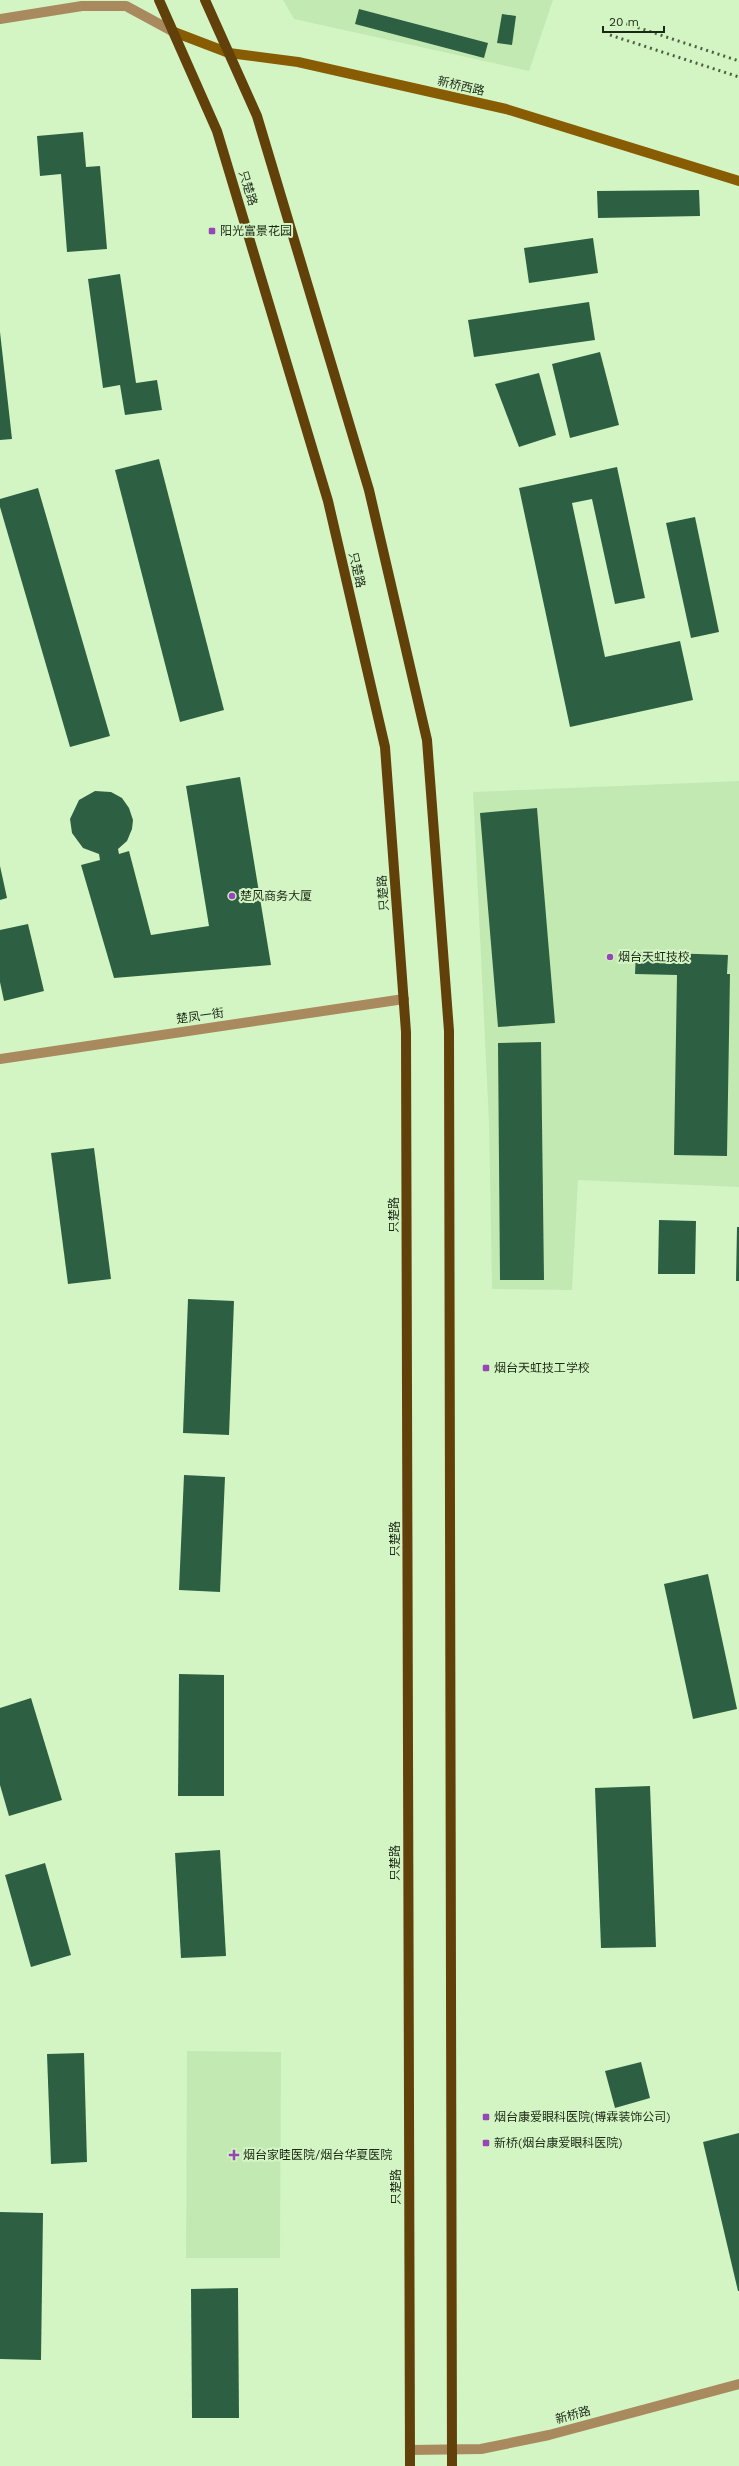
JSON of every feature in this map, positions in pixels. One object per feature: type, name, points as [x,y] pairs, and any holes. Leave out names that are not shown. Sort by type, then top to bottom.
[{"type":"main road","name":"只楚路","points":[[159,0],[217,131],[328,501],[385,747],[404,999],[406,1056],[410,2466]]},
{"type":"main road","points":[[205,0],[257,116],[369,490],[427,740],[449,1031],[452,2466]]},
{"type":"street","points":[[0,18],[82,6],[126,6],[174,32]]},
{"type":"street","name":"新桥西路","points":[[174,32],[229,53],[298,62],[506,109],[739,181]]},
{"type":"street","name":"楚凤一街","points":[[0,1059],[404,999]]},
{"type":"street","name":"新桥路","points":[[410,2450],[480,2449],[549,2435],[739,2384]]},
{"type":"shaded area","points":[[283,0],[553,0],[529,71],[294,19]]},
{"type":"shaded area","name":"烟台天虹技校","points":[[739,781],[739,1187],[578,1180],[572,1290],[492,1289],[489,1122],[473,792]]},
{"type":"shaded area","name":"烟台家睦医院/烟台华夏医院","points":[[187,2051],[281,2052],[280,2258],[186,2258]]},
{"type":"building","points":[[359,9],[488,43],[484,58],[355,24]]},
{"type":"building","points":[[502,14],[516,16],[512,45],[497,43]]},
{"type":"building","points":[[83,132],[86,167],[100,166],[107,249],[67,252],[61,174],[40,176],[37,136]]},
{"type":"building","points":[[699,190],[700,216],[598,218],[597,191]]},
{"type":"building","points":[[593,238],[598,273],[529,283],[524,248]]},
{"type":"building","points":[[120,274],[136,383],[157,380],[162,410],[125,415],[120,385],[103,388],[88,279]]},
{"type":"building","points":[[589,302],[595,340],[474,357],[468,320]]},
{"type":"building","points":[[0,332],[12,439],[0,440]]},
{"type":"building","points":[[600,352],[619,425],[570,438],[552,364]]},
{"type":"building","points":[[539,373],[556,435],[519,447],[495,384]]},
{"type":"building","points":[[159,459],[224,710],[180,722],[115,470]]},
{"type":"building","points":[[617,467],[645,598],[615,604],[592,499],[572,503],[605,657],[680,641],[693,700],[570,727],[519,488]]},
{"type":"building","points":[[38,488],[110,736],[70,747],[0,507],[0,499]]},
{"type":"building","points":[[695,517],[719,632],[691,638],[666,523]]},
{"type":"building","name":"楚风商务大厦","points":[[240,777],[271,965],[114,978],[81,865],[100,860],[99,854],[83,848],[72,833],[70,819],[79,800],[95,791],[111,792],[122,798],[129,808],[133,820],[132,829],[127,841],[118,849],[119,854],[129,851],[151,935],[209,926],[186,786]]},
{"type":"building","points":[[537,808],[555,1023],[498,1027],[480,813]]},
{"type":"building","points":[[0,866],[7,898],[0,900]]},
{"type":"building","points":[[28,924],[44,991],[4,1001],[0,982],[0,930]]},
{"type":"building","points":[[636,952],[728,955],[727,974],[730,974],[727,1156],[674,1155],[677,975],[635,974]]},
{"type":"building","points":[[541,1042],[544,1280],[500,1280],[498,1043]]},
{"type":"building","points":[[94,1148],[111,1279],[68,1284],[51,1153]]},
{"type":"building","points":[[659,1220],[696,1221],[695,1274],[658,1274]]},
{"type":"building","points":[[737,1227],[739,1227],[739,1281],[736,1281]]},
{"type":"building","points":[[188,1299],[234,1301],[229,1435],[183,1433]]},
{"type":"building","points":[[184,1475],[225,1477],[220,1592],[179,1590]]},
{"type":"building","points":[[708,1574],[737,1709],[693,1719],[664,1584]]},
{"type":"building","points":[[179,1674],[224,1675],[224,1796],[178,1796]]},
{"type":"building","points":[[31,1698],[62,1800],[9,1816],[0,1785],[0,1708]]},
{"type":"building","points":[[650,1786],[656,1947],[601,1948],[595,1788]]},
{"type":"building","points":[[220,1850],[226,1956],[181,1958],[175,1853]]},
{"type":"building","points":[[45,1863],[71,1955],[31,1967],[5,1875]]},
{"type":"building","points":[[84,2053],[87,2162],[51,2164],[47,2054]]},
{"type":"building","points":[[641,2062],[650,2098],[615,2108],[605,2071]]},
{"type":"building","points":[[739,2133],[739,2291],[738,2291],[703,2142]]},
{"type":"building","points":[[0,2212],[43,2213],[41,2360],[0,2359]]},
{"type":"building","points":[[238,2288],[239,2418],[192,2418],[191,2289]]},
{"type":"railway","points":[[615,20],[739,61]]},
{"type":"railway","points":[[610,35],[739,77]]},
{"type":"place","name":"阳光富景花园","points":[[212,231]]},
{"type":"place","name":"楚风商务大厦","points":[[232,896]]},
{"type":"place","name":"烟台天虹技校","points":[[610,957]]},
{"type":"place","name":"烟台天虹技工学校","points":[[486,1368]]},
{"type":"place","name":"烟台康爱眼科医院(博霖装饰公司)","points":[[486,2117]]},
{"type":"place","name":"新桥(烟台康爱眼科医院)","points":[[486,2143]]},
{"type":"place","name":"烟台家睦医院/烟台华夏医院","points":[[234,2155]]}]
